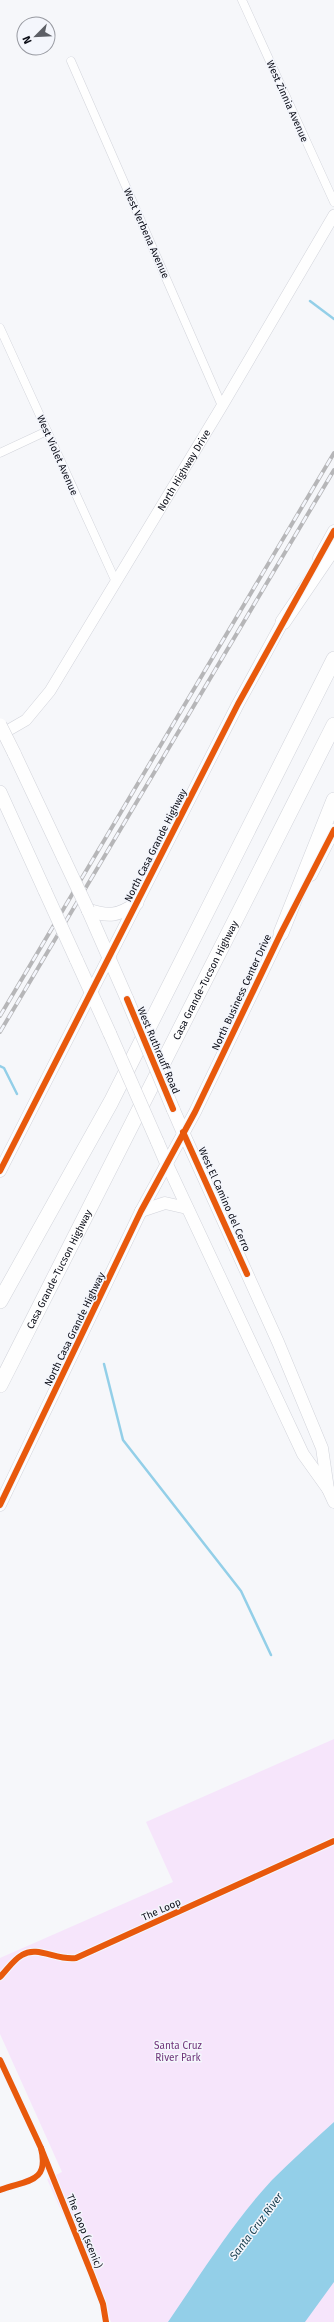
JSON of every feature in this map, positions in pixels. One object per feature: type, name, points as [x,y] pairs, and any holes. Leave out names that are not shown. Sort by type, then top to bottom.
[{"type":"highway","points":[[283,622],[334,547]]},
{"type":"highway","points":[[0,1302],[111,1102],[334,659]]},
{"type":"highway","name":"Casa Grande-Tucson Highway","points":[[0,1385],[334,725]]},
{"type":"highway","points":[[280,933],[334,800]]},
{"type":"main road","name":"North Casa Grande Highway","points":[[0,1171],[238,704],[334,531]]},
{"type":"main road","name":"West Ruthrauff Road","points":[[0,725],[92,915],[109,959],[183,1132]]},
{"type":"main road","points":[[0,792],[110,1034],[166,1162]]},
{"type":"main road","name":"North Business Center Drive","points":[[166,1162],[195,1112],[280,933],[334,830]]},
{"type":"main road","points":[[92,915],[111,916],[126,910],[137,903]]},
{"type":"main road","name":"West El Camino del Cerro","points":[[183,1132],[278,1342],[322,1448],[328,1489]]},
{"type":"main road","name":"North Casa Grande Highway","points":[[0,1505],[166,1162]]},
{"type":"main road","name":"West El Camino del Cerro","points":[[166,1162],[303,1454],[328,1489],[334,1502]]},
{"type":"main road","points":[[141,1211],[165,1203],[187,1208]]},
{"type":"street","name":"West Zinnia Avenue","points":[[242,0],[334,202]]},
{"type":"street","name":"West Verbena Avenue","points":[[71,61],[222,406]]},
{"type":"street","name":"North Highway Drive","points":[[0,735],[26,720],[50,691],[222,406],[334,215]]},
{"type":"street","name":"West Violet Avenue","points":[[0,328],[116,582]]},
{"type":"street","points":[[0,453],[48,431]]},
{"type":"green space","name":"Santa Cruz River Park","points":[[334,1739],[334,2322],[111,2322],[47,2179],[62,2172],[0,2034],[0,1958],[173,1882],[146,1822]]},
{"type":"water","name":"Santa Cruz River","points":[[334,2122],[334,2282],[305,2322],[168,2322],[217,2249],[257,2196]]},
{"type":"waterway","points":[[310,301],[334,319]]},
{"type":"waterway","points":[[0,1066],[4,1068],[17,1094]]},
{"type":"waterway","points":[[104,1364],[123,1440],[241,1591],[271,1655]]},
{"type":"railway","points":[[0,1016],[334,453]]},
{"type":"railway","points":[[0,1032],[334,470]]},
{"type":"cycle path","points":[[0,1171],[238,704],[334,531]]},
{"type":"cycle path","points":[[0,1505],[141,1211],[195,1112],[281,933],[334,830]]},
{"type":"cycle path","points":[[127,999],[173,1109]]},
{"type":"cycle path","points":[[183,1132],[247,1274]]},
{"type":"cycle path","name":"The Loop","points":[[0,1977],[16,1960],[28,1952],[41,1952],[62,1957],[76,1958],[334,1841]]},
{"type":"cycle path","points":[[0,2060],[41,2148],[43,2160],[42,2168],[39,2174],[33,2179],[0,2190]]},
{"type":"cycle path","name":"The Loop (scenic)","points":[[41,2148],[103,2304],[106,2322]]}]
